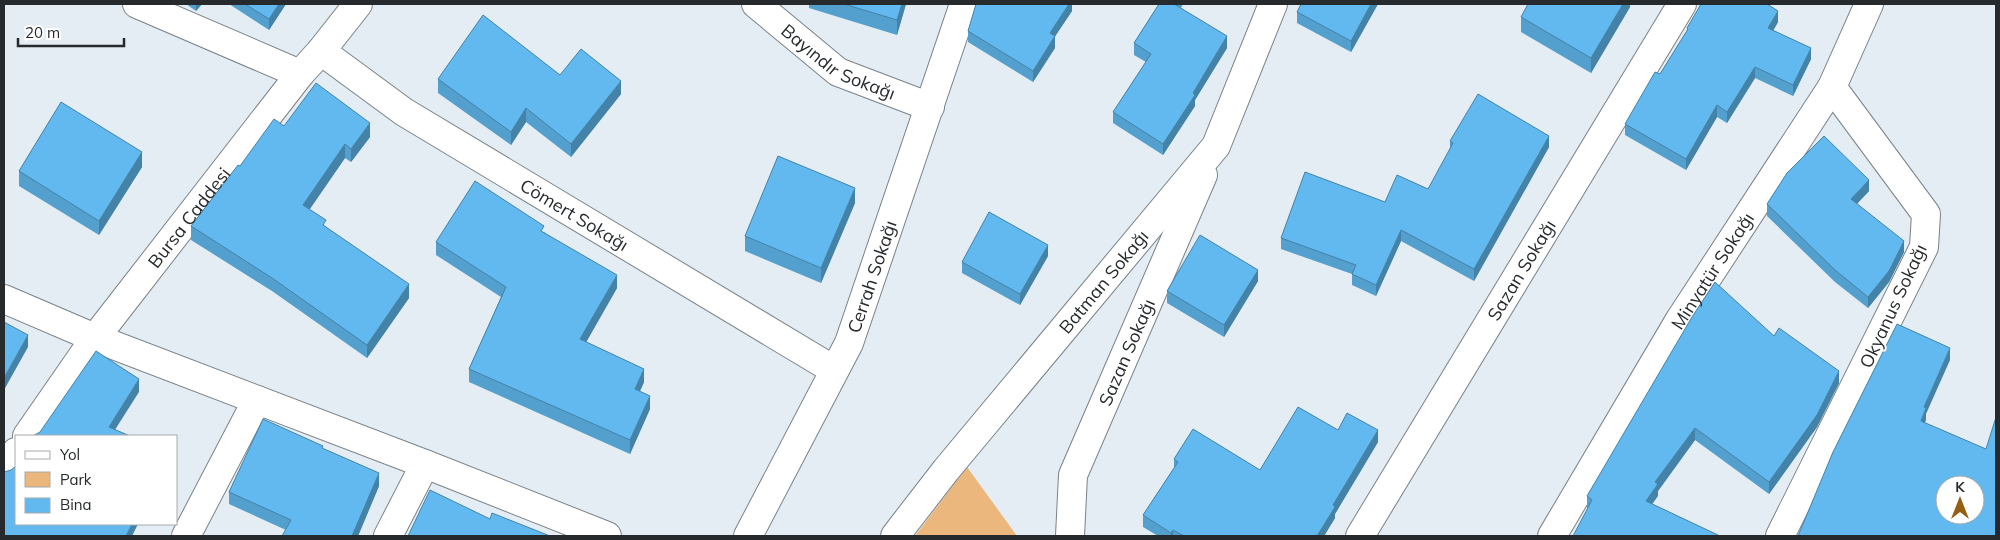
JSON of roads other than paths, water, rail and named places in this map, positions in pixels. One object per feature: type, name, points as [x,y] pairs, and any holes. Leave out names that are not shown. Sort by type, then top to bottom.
[{"type":"street","points":[[137,4],[300,74]]},
{"type":"street","name":"Bursa Caddesi","points":[[28,435],[95,338],[300,74],[358,4]]},
{"type":"street","name":"Bayındır Sokağı","points":[[756,4],[838,72],[930,106]]},
{"type":"street","name":"Cerrah Sokağı","points":[[748,536],[849,343],[964,4]]},
{"type":"street","name":"Batman Sokağı","points":[[895,536],[946,470],[1216,146],[1274,4]]},
{"type":"street","name":"Sazan Sokağı","points":[[1360,536],[1682,4]]},
{"type":"street","name":"Minyatür Sokağı","points":[[1552,536],[1678,321],[1832,86],[1869,4]]},
{"type":"street","name":"Cömert Sokağı","points":[[321,51],[404,112],[834,370]]},
{"type":"street","name":"Okyanus Sokağı","points":[[1780,536],[1924,247],[1926,214],[1832,86]]},
{"type":"street","name":"Sazan Sokağı","points":[[1070,536],[1073,475],[1216,146]]},
{"type":"street","points":[[4,299],[95,338],[425,464],[607,536]]},
{"type":"street","points":[[186,536],[257,400]]},
{"type":"street","points":[[4,470],[15,454]]},
{"type":"street","points":[[388,536],[425,464]]}]
